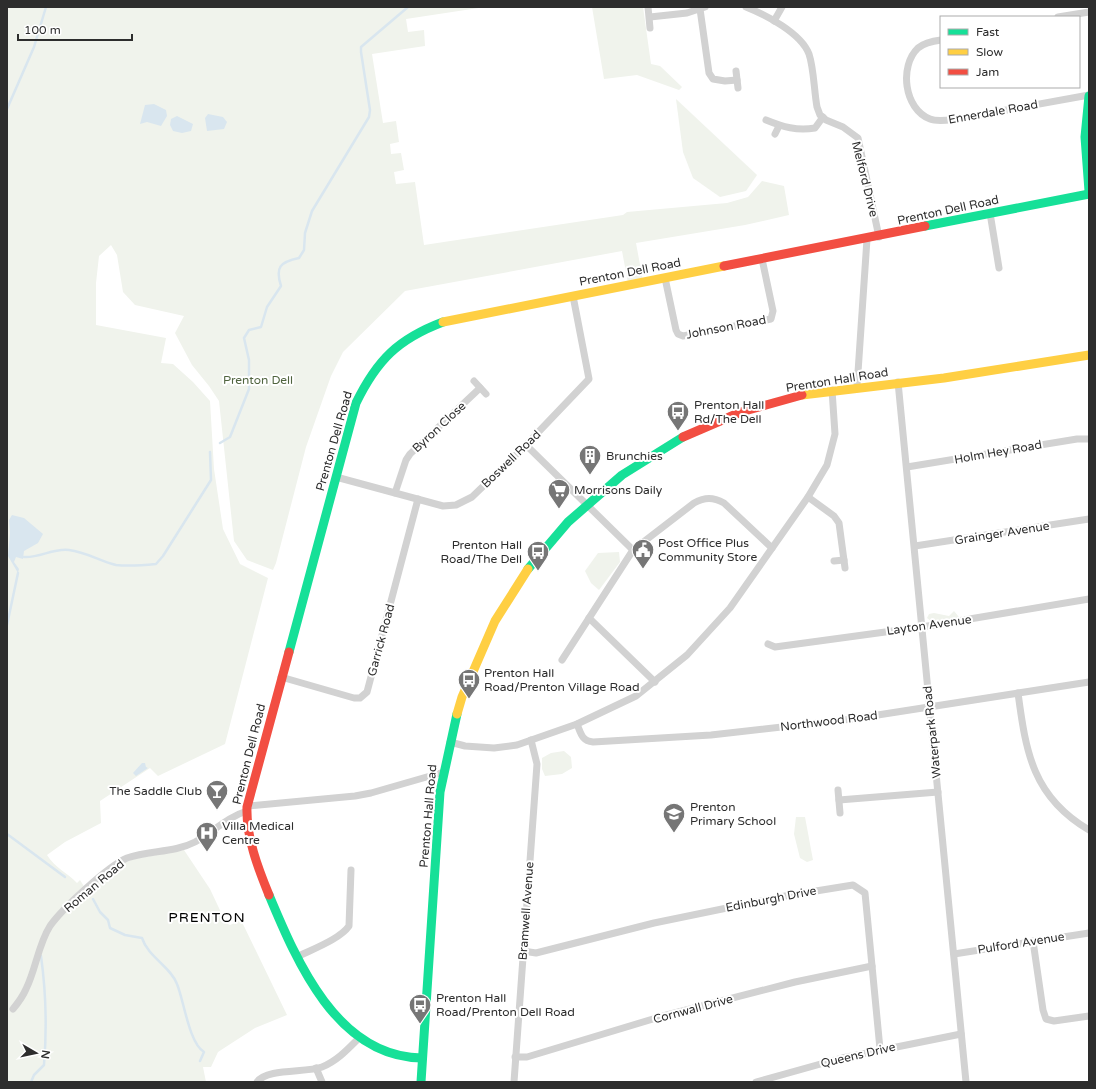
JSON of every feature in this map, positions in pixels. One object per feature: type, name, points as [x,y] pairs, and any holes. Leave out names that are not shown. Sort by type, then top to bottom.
[{"type":"main road","points":[[1089,96],[1085,137],[1087,181],[1089,191]]},
{"type":"main road","name":"Prenton Dell Road","points":[[422,1058],[392,1054],[359,1038],[327,1007],[299,956],[266,890],[247,826],[247,808],[356,403],[364,384],[375,367],[406,338],[425,328],[446,321],[879,237],[1089,194]]},
{"type":"main road","name":"Prenton Hall Road","points":[[421,1082],[440,792],[450,742],[462,697],[495,621],[532,563],[568,522],[622,475],[690,433],[741,412],[808,393],[944,378],[1089,355]]},
{"type":"street","points":[[648,7],[650,28]]},
{"type":"street","points":[[746,7],[774,21],[804,45],[809,55],[817,107],[823,117],[815,128],[802,130],[779,126],[766,120]]},
{"type":"street","points":[[774,21],[782,7]]},
{"type":"street","points":[[650,18],[687,13],[702,8],[709,73],[713,79],[718,81],[737,80]]},
{"type":"street","points":[[1064,16],[1089,12]]},
{"type":"street","name":"Ennerdale Road","points":[[940,40],[929,42],[918,48],[909,60],[906,75],[909,94],[914,107],[930,119],[943,121],[1089,96]]},
{"type":"street","points":[[736,71],[738,88]]},
{"type":"street","name":"Melford Drive","points":[[823,117],[826,120],[843,127],[858,138],[879,237]]},
{"type":"street","points":[[775,134],[779,126]]},
{"type":"street","points":[[990,214],[999,268]]},
{"type":"street","points":[[857,387],[867,239]]},
{"type":"street","name":"Johnson Road","points":[[665,278],[678,334],[683,336],[766,320],[771,319],[773,310],[762,259]]},
{"type":"street","name":"Boswell Road","points":[[336,478],[450,507],[465,502],[526,445],[589,379],[573,296]]},
{"type":"street","points":[[474,381],[486,394]]},
{"type":"street","name":"Waterpark Road","points":[[898,382],[908,467],[929,707],[966,1082]]},
{"type":"street","name":"Byron Close","points":[[395,493],[404,464],[410,454],[480,388]]},
{"type":"street","points":[[450,742],[465,746],[494,748],[531,740],[577,724],[636,696],[687,655],[708,634],[730,608],[808,497],[827,465],[835,434],[832,390]]},
{"type":"street","name":"Holm Hey Road","points":[[908,467],[1077,438],[1089,439]]},
{"type":"street","points":[[526,445],[589,504],[633,550]]},
{"type":"street","points":[[808,497],[834,516],[839,523],[845,568]]},
{"type":"street","points":[[562,660],[633,550],[694,503],[703,498],[716,499],[724,503],[772,548]]},
{"type":"street","name":"Garrick Road","points":[[282,678],[354,698],[360,698],[366,692],[418,499]]},
{"type":"street","name":"Grainger Avenue","points":[[915,546],[1089,519]]},
{"type":"street","points":[[834,561],[844,560]]},
{"type":"street","name":"Layton Avenue","points":[[768,644],[775,647],[922,627],[1089,599]]},
{"type":"street","points":[[589,618],[655,682]]},
{"type":"street","name":"Northwood Road","points":[[577,724],[583,739],[593,742],[711,735],[852,719],[1089,682]]},
{"type":"street","points":[[1018,693],[1026,745],[1039,780],[1057,806],[1071,819],[1089,830]]},
{"type":"street","name":"Bramwell Avenue","points":[[514,1082],[537,764],[531,740]]},
{"type":"street","name":"Roman Road","points":[[13,1009],[26,989],[40,947],[50,927],[67,906],[115,866],[127,858],[180,848],[195,842],[226,820],[247,808],[355,796],[444,772]]},
{"type":"street","points":[[838,790],[840,813]]},
{"type":"street","points":[[839,800],[938,792]]},
{"type":"street","points":[[299,956],[336,937],[349,926],[351,870]]},
{"type":"street","name":"Edinburgh Drive","points":[[523,951],[536,953],[654,923],[785,896],[853,885],[865,893],[880,1049]]},
{"type":"street","name":"Pulford Avenue","points":[[954,954],[1089,933]]},
{"type":"street","points":[[1033,941],[1042,1010],[1046,1019],[1049,1021],[1089,1016]]},
{"type":"street","name":"Cornwall Drive","points":[[515,1057],[527,1057],[663,1016],[795,982],[872,966]]},
{"type":"street","name":"Queens Drive","points":[[756,1082],[880,1049],[961,1034]]},
{"type":"street","points":[[257,1082],[260,1078],[268,1075],[316,1068],[333,1062],[359,1038]]},
{"type":"street","points":[[316,1068],[322,1082]]},
{"type":"green space","name":"Prenton Dell","points":[[7,7],[485,7],[406,19],[408,32],[424,30],[425,46],[372,54],[383,123],[396,121],[399,142],[390,144],[391,154],[401,153],[404,170],[394,172],[396,184],[415,182],[424,245],[623,215],[627,212],[727,203],[748,197],[762,181],[784,186],[789,215],[745,225],[636,243],[643,281],[628,283],[622,251],[405,291],[343,352],[331,376],[306,447],[273,570],[247,560],[234,541],[219,401],[192,365],[175,333],[184,316],[135,305],[123,292],[117,255],[111,245],[99,256],[96,283],[96,325],[166,338],[161,363],[173,364],[193,382],[210,401],[214,469],[223,529],[240,564],[268,578],[225,744],[158,776],[150,768],[100,801],[101,823],[65,842],[47,855],[50,860],[77,883],[80,880],[85,888],[74,898],[80,901],[80,898],[119,865],[134,859],[184,850],[210,889],[226,923],[230,925],[241,920],[287,1015],[255,1028],[218,1052],[211,1067],[203,1067],[206,1082],[7,1082]]},
{"type":"green space","points":[[592,7],[643,7],[651,64],[660,66],[682,87],[679,90],[637,75],[604,79]]},
{"type":"green space","points":[[676,99],[757,175],[746,191],[720,197],[693,178],[683,152]]},
{"type":"green space","points":[[619,552],[620,562],[599,590],[591,583],[585,571],[598,553]]},
{"type":"green space","points":[[954,611],[959,617],[946,627],[940,628],[927,618],[929,614],[934,613],[949,616]]},
{"type":"green space","points":[[564,751],[571,757],[572,768],[562,774],[545,776],[542,769],[542,758],[551,753]]},
{"type":"green space","points":[[796,817],[805,817],[813,860],[807,862],[800,858],[794,834]]},
{"type":"shaded area","points":[[154,104],[166,110],[167,116],[161,126],[147,122],[140,124],[145,105]]},
{"type":"shaded area","points":[[208,114],[223,117],[227,122],[224,129],[207,131],[205,118]]},
{"type":"shaded area","points":[[177,116],[193,124],[191,131],[182,133],[173,131],[170,125],[171,119]]},
{"type":"shaded area","points":[[12,515],[24,518],[43,534],[38,543],[24,551],[23,559],[16,557],[14,562],[19,569],[18,573],[8,556],[10,533],[9,520]]},
{"type":"shaded area","points":[[142,763],[145,763],[146,767],[148,768],[136,776],[133,773]]},
{"type":"waterway","points":[[7,109],[34,47],[46,7]]},
{"type":"waterway","points":[[220,443],[230,437],[249,389],[249,360],[244,338],[249,330],[261,327],[267,307],[281,286],[279,280],[279,270],[281,266],[287,261],[299,258],[304,250],[305,233],[312,211],[369,117],[370,110],[361,47],[408,7]]},
{"type":"waterway","points":[[24,557],[36,556],[57,550],[69,550],[116,565],[156,564],[163,556],[211,480],[210,452]]},
{"type":"waterway","points":[[7,625],[18,573]]},
{"type":"waterway","points":[[7,834],[65,877]]},
{"type":"waterway","points":[[93,899],[100,912],[108,920],[110,928],[125,935],[142,938],[149,951],[174,978],[180,991],[194,1040],[204,1052],[200,1061]]},
{"type":"waterway","points":[[31,1082],[34,1075],[44,1065],[46,1010],[41,956]]},
{"type":"traffic: fast","points":[[1089,96],[1085,137],[1089,191]]},
{"type":"traffic: fast","points":[[925,226],[1089,194]]},
{"type":"traffic: fast","points":[[289,652],[356,403],[372,375],[390,353],[413,336],[443,322]]},
{"type":"traffic: fast","points":[[528,569],[568,522],[622,475],[683,437]]},
{"type":"traffic: fast","points":[[421,1082],[440,792],[457,714]]},
{"type":"traffic: fast","points":[[269,895],[293,949],[307,976],[324,1001],[344,1024],[366,1042],[392,1053],[422,1058]]},
{"type":"traffic: slow","points":[[443,322],[724,266]]},
{"type":"traffic: slow","points":[[802,395],[944,378],[1089,355]]},
{"type":"traffic: slow","points":[[457,714],[462,697],[495,621],[528,569]]},
{"type":"traffic: jam","points":[[724,266],[925,226]]},
{"type":"traffic: jam","points":[[683,437],[741,412],[802,395]]},
{"type":"traffic: jam","points":[[269,895],[257,863],[248,830],[247,807],[289,652]]},
{"type":"place","name":"Prenton Hall Rd/The Dell","points":[[678,432]]},
{"type":"place","name":"Brunchies","points":[[590,476]]},
{"type":"place","name":"Morrisons Daily","points":[[559,510]]},
{"type":"place","name":"Post Office Plus Community Store","points":[[643,570]]},
{"type":"place","name":"Prenton Hall Road/The Dell","points":[[538,572]]},
{"type":"place","name":"Prenton Hall Road/Prenton Village Road","points":[[469,700]]},
{"type":"place","name":"The Saddle Club","points":[[217,810]]},
{"type":"place","name":"Prenton Primary School","points":[[674,834]]},
{"type":"place","name":"Villa Medical Centre","points":[[207,852]]},
{"type":"place","name":"Prenton Hall Road/Prenton Dell Road","points":[[420,1024]]},
{"type":"district","name":"PRENTON","points":[[207,917]]}]
